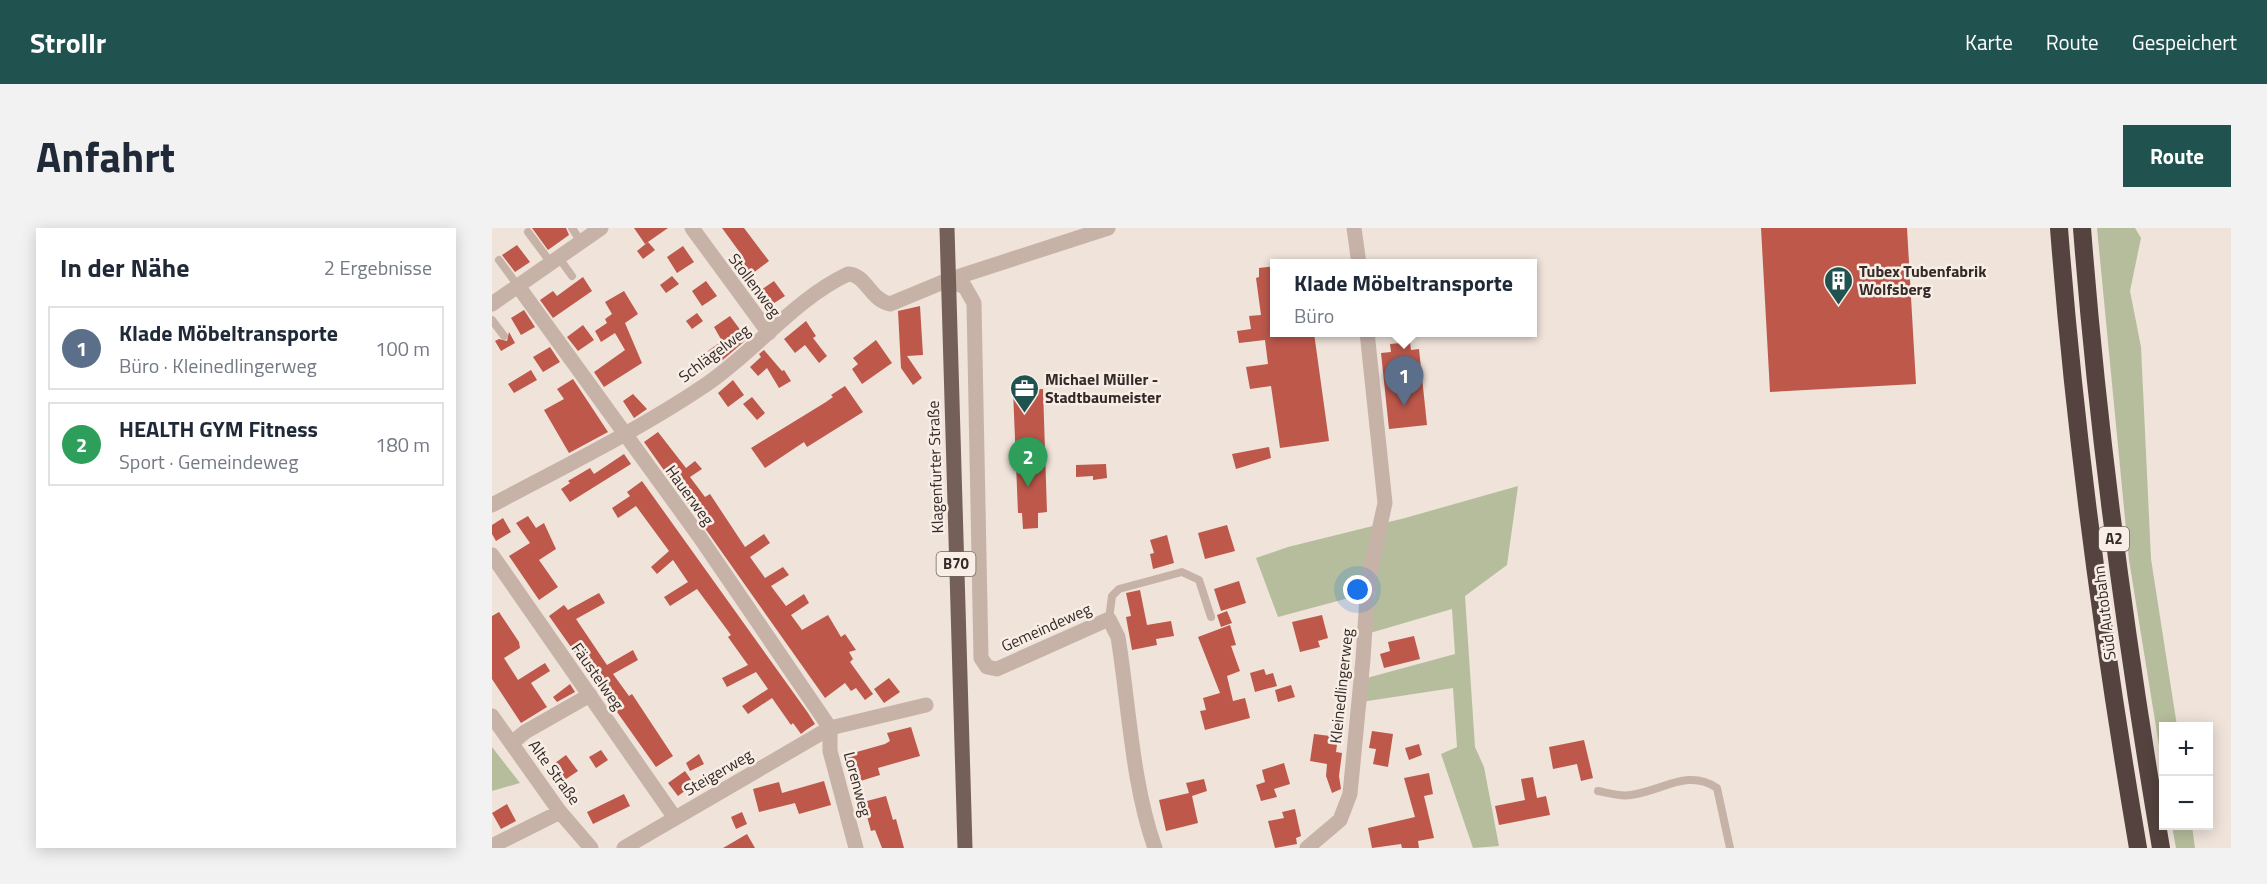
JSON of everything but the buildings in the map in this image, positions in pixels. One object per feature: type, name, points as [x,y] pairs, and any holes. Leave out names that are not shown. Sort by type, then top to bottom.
[{"type":"highway","name":"Süd Autobahn","points":[[2059,228],[2068,352],[2105,646],[2138,848]]},
{"type":"highway","name":"Süd Autobahn","points":[[2082,228],[2091,351],[2129,656],[2161,848]]},
{"type":"main road","name":"Klagenfurter Straße","points":[[947,228],[965,848]]},
{"type":"street","points":[[492,304],[601,228]]},
{"type":"street","name":"Stollenweg","points":[[692,228],[769,333]]},
{"type":"street","points":[[948,280],[1108,228]]},
{"type":"street","points":[[1354,228],[1358,259]]},
{"type":"street","name":"Schlägelweg","points":[[492,505],[623,434],[705,386],[806,302],[848,274],[861,279],[881,302],[890,304],[948,280]]},
{"type":"street","name":"Gemeindeweg","points":[[948,280],[965,287],[974,303],[981,658],[987,667],[997,669],[1109,619],[1118,637],[1137,768],[1155,848]]},
{"type":"street","name":"Hauerweg","points":[[518,286],[699,536],[830,728]]},
{"type":"street","name":"Kleinedlingerweg","points":[[1313,846],[1340,820],[1350,794],[1368,581],[1385,503],[1367,337]]},
{"type":"street","name":"Fäustelweg","points":[[492,555],[675,818]]},
{"type":"street","points":[[512,743],[525,732],[590,695]]},
{"type":"street","name":"Steigerweg","points":[[624,848],[830,728],[926,705]]},
{"type":"street","name":"Alte Straße","points":[[492,716],[560,812],[591,848]]},
{"type":"street","name":"Lorenweg","points":[[830,728],[830,751],[856,848]]},
{"type":"street","points":[[492,846],[560,812]]},
{"type":"lane","points":[[572,228],[581,242]]},
{"type":"lane","points":[[528,232],[572,276]]},
{"type":"lane","points":[[499,260],[518,286]]},
{"type":"lane","points":[[492,320],[504,336]]},
{"type":"lane","points":[[1109,619],[1112,596],[1119,589],[1182,572],[1199,580],[1210,617]]},
{"type":"lane","points":[[1598,792],[1631,795],[1688,780],[1704,779],[1717,788],[1730,848]]},
{"type":"green space","points":[[2097,228],[2135,228],[2141,238],[2130,291],[2141,347],[2151,559],[2176,722],[2159,722],[2159,745],[2129,560]]},
{"type":"green space","points":[[1518,486],[1507,565],[1465,596],[1475,747],[1484,767],[1499,846],[1473,848],[1441,754],[1457,747],[1453,688],[1361,702],[1363,679],[1455,654],[1452,609],[1370,633],[1375,591],[1278,617],[1256,558],[1288,547],[1405,518]]},
{"type":"green space","points":[[492,747],[520,783],[492,791]]},
{"type":"green space","points":[[2173,830],[2193,830],[2195,848],[2176,848]]},
{"type":"place","name":"Tubex Tubenfabrik Wolfsberg","points":[[1838,306]]},
{"type":"place","name":"Klade Möbeltransporte","points":[[1404,406]]},
{"type":"place","name":"Michael Müller - Stadtbaumeister","points":[[1024,414]]},
{"type":"place","name":"HEALTH GYM Fitness","points":[[1028,487]]}]
